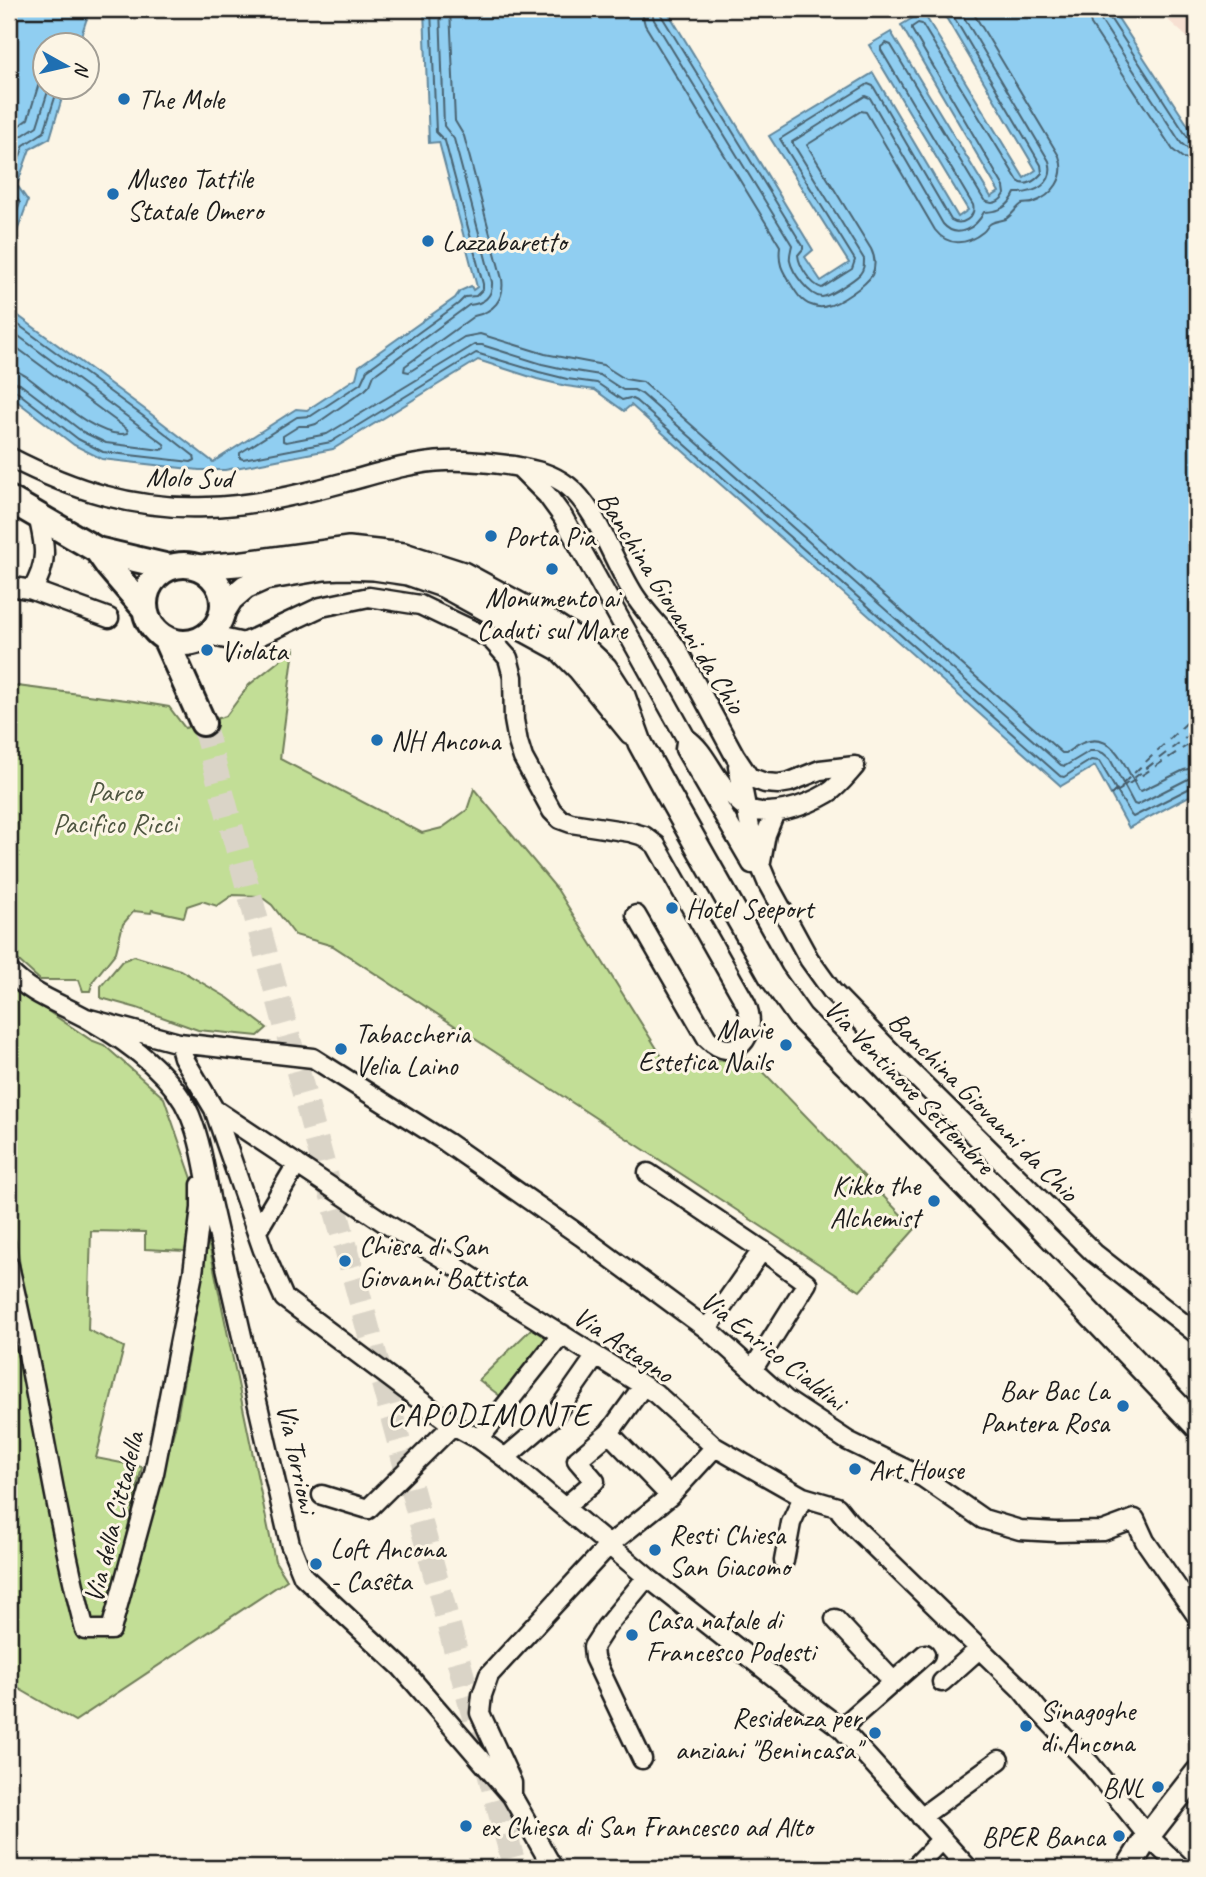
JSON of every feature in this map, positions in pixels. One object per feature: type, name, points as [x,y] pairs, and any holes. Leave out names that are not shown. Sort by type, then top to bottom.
[{"type":"main road","points":[[9,499],[97,550],[169,567]]},
{"type":"main road","points":[[97,550],[144,607],[151,626],[165,638],[178,643],[200,639]]},
{"type":"main road","points":[[144,607],[150,582],[169,567],[181,564],[199,567],[217,582],[222,594],[223,612],[218,624],[200,639],[189,662],[203,723],[165,638]]},
{"type":"street","name":"Molo Sud","points":[[9,457],[56,480],[95,494],[145,504],[180,507],[222,506],[268,500],[374,475]]},
{"type":"street","name":"Banchina Giovanni da Chio","points":[[374,475],[444,461],[474,461],[519,467],[546,473],[570,487],[589,511],[635,598],[669,636],[749,777],[778,784],[820,770],[855,766],[830,792],[796,807],[760,812],[746,807],[724,786],[695,744],[686,738],[563,517],[547,495],[519,467]]},
{"type":"street","points":[[32,590],[42,571],[45,554],[38,516]]},
{"type":"street","name":"Via Ventinove Settembre","points":[[199,567],[349,550],[404,555],[463,574],[551,623],[596,657],[623,696],[640,743],[771,976],[800,1017],[1197,1426]]},
{"type":"street","name":"Via Ventinove Settembre","points":[[223,612],[245,587],[265,578],[342,567],[408,573],[443,585],[560,649],[579,668],[640,743]]},
{"type":"street","points":[[9,586],[32,590],[109,618]]},
{"type":"street","points":[[200,639],[243,643],[321,607],[369,597],[421,605],[491,639],[508,658],[513,677],[514,720],[518,742],[523,758],[548,807],[570,823],[630,832],[644,836],[656,845],[746,1004],[751,1026],[742,1044],[722,1048],[707,1038],[636,915]]},
{"type":"street","name":"Banchina Giovanni da Chio","points":[[686,738],[685,749],[741,846],[768,884]]},
{"type":"street","name":"Banchina Giovanni da Chio","points":[[735,756],[755,853],[768,884],[809,959],[832,991],[1094,1253],[1197,1334]]},
{"type":"street","name":"Banchina Giovanni da Chio","points":[[761,866],[765,834],[775,812]]},
{"type":"street","points":[[9,971],[44,998],[86,1018],[179,1043]]},
{"type":"street","name":"Via Torrioni","points":[[86,1018],[142,1055],[175,1089],[189,1113],[201,1146],[290,1544],[303,1576],[401,1667],[512,1796],[553,1868]]},
{"type":"street","points":[[142,1055],[179,1043]]},
{"type":"street","points":[[179,1043],[183,1057],[214,1109],[284,1298],[453,1425],[479,1439],[505,1458],[647,1577],[841,1728],[968,1868]]},
{"type":"street","name":"Via Enrico Cialdini","points":[[179,1043],[313,1058],[446,1142],[581,1236],[707,1329],[786,1399],[838,1434],[924,1478],[983,1518],[1020,1530],[1056,1532],[1103,1531],[1135,1519],[1145,1541],[1197,1616]]},
{"type":"street","name":"Via Astagno","points":[[214,1109],[385,1223],[655,1393],[715,1447],[803,1497],[837,1507],[849,1522],[1021,1689],[1090,1764],[1149,1836],[1181,1868]]},
{"type":"street","name":"Via della Cittadella","points":[[9,1266],[52,1484],[85,1630],[111,1630],[154,1473],[190,1286],[201,1208],[201,1146]]},
{"type":"street","points":[[257,1231],[297,1164]]},
{"type":"street","points":[[648,1173],[807,1283],[753,1369]]},
{"type":"street","points":[[707,1329],[762,1250]]},
{"type":"street","points":[[479,1439],[562,1334]]},
{"type":"street","points":[[505,1458],[554,1416],[596,1356]]},
{"type":"street","points":[[565,1507],[595,1481],[577,1460],[609,1433],[643,1386]]},
{"type":"street","points":[[323,1495],[368,1509],[453,1425]]},
{"type":"street","points":[[609,1433],[670,1496]]},
{"type":"street","points":[[512,1796],[512,1783],[480,1713],[482,1695],[489,1675],[609,1545],[670,1496],[715,1447]]},
{"type":"street","points":[[784,1561],[791,1523],[803,1497]]},
{"type":"street","points":[[642,1759],[594,1658],[593,1647],[647,1577]]},
{"type":"street","points":[[835,1619],[893,1681]]},
{"type":"street","points":[[942,1682],[979,1649]]},
{"type":"street","points":[[841,1728],[925,1654]]},
{"type":"street","points":[[921,1816],[999,1760]]},
{"type":"street","points":[[1128,1868],[1197,1773]]},
{"type":"street","points":[[914,1868],[942,1839]]},
{"type":"shaded area","points":[[1156,9],[1197,9],[1197,46]]},
{"type":"green space","name":"Parco Pacifico Ricci","points":[[294,649],[280,759],[422,833],[442,828],[467,810],[474,789],[557,889],[666,1063],[751,1059],[915,1229],[860,1291],[333,946],[295,935],[272,905],[260,896],[233,895],[217,906],[202,901],[187,906],[184,917],[152,910],[151,913],[134,911],[123,924],[116,952],[93,981],[90,991],[83,991],[79,980],[40,980],[9,952],[9,685],[169,707],[185,728],[226,716],[249,685]]},
{"type":"green space","points":[[134,956],[180,970],[228,998],[267,1028],[258,1036],[198,1030],[101,998],[101,986],[122,961]]},
{"type":"green space","points":[[9,985],[91,1040],[104,1045],[164,1098],[196,1190],[185,1251],[145,1249],[145,1232],[91,1231],[88,1330],[124,1347],[96,1458],[142,1467],[106,1622],[89,1620],[28,1321],[17,1245],[9,1218]]},
{"type":"green space","points":[[206,1230],[275,1561],[287,1580],[75,1721],[9,1683],[9,1317],[80,1638],[117,1639],[176,1424],[201,1283]]},
{"type":"green space","points":[[534,1326],[550,1337],[500,1396],[479,1380]]},
{"type":"water","points":[[9,9],[90,9],[82,32],[32,32],[32,102],[61,102],[50,138],[30,149],[17,185],[28,201],[9,254]]},
{"type":"water","points":[[424,9],[666,9],[813,250],[805,257],[821,281],[849,263],[769,136],[873,73],[958,217],[968,210],[869,45],[891,32],[991,197],[999,192],[901,25],[923,12],[1024,178],[1036,170],[941,9],[1112,9],[1197,139],[1197,792],[1129,828],[1095,766],[1061,786],[631,405],[624,411],[595,390],[537,379],[478,360],[333,449],[225,470],[199,470],[102,459],[74,445],[9,395],[9,309],[213,462],[296,409],[307,410],[356,378],[359,366],[455,298],[460,291],[471,286],[473,290],[477,287],[439,142],[429,143]]},
{"type":"ferry route","points":[[1111,795],[1197,713]]},
{"type":"ferry route","points":[[1121,788],[1197,729]]},
{"type":"ferry route","points":[[1115,793],[1197,739]]},
{"type":"tunnel","points":[[203,723],[515,1868]]},
{"type":"place","name":"The Mole","points":[[124,99]]},
{"type":"place","name":"Museo Tattile Statale Omero","points":[[113,194]]},
{"type":"place","name":"Lazzabaretto","points":[[428,241]]},
{"type":"place","name":"Porta Pia","points":[[491,536]]},
{"type":"place","name":"Monumento ai Caduti sul Mare","points":[[552,569]]},
{"type":"place","name":"Violata","points":[[207,650]]},
{"type":"place","name":"NH Ancona","points":[[377,740]]},
{"type":"place","name":"Hotel Seeport","points":[[672,908]]},
{"type":"place","name":"Mavie Estetica Nails","points":[[786,1045]]},
{"type":"place","name":"Tabaccheria Velia Laino","points":[[341,1049]]},
{"type":"place","name":"Kikko the Alchemist","points":[[934,1201]]},
{"type":"place","name":"Chiesa di San Giovanni Battista","points":[[345,1261]]},
{"type":"place","name":"Bar Bac La Pantera Rosa","points":[[1123,1406]]},
{"type":"place","name":"Art House","points":[[855,1469]]},
{"type":"place","name":"Resti Chiesa San Giacomo","points":[[655,1550]]},
{"type":"place","name":"Loft Ancona - Casêta","points":[[316,1564]]},
{"type":"place","name":"Casa natale di Francesco Podesti","points":[[632,1635]]},
{"type":"place","name":"Sinagoghe di Ancona","points":[[1026,1726]]},
{"type":"place","name":"Residenza per anziani \"Benincasa\"","points":[[875,1733]]},
{"type":"place","name":"BNL","points":[[1158,1787]]},
{"type":"place","name":"ex Chiesa di San Francesco ad Alto","points":[[466,1826]]},
{"type":"place","name":"BPER Banca","points":[[1119,1836]]},
{"type":"district","name":"CAPODIMONTE","points":[[489,1414]]}]
